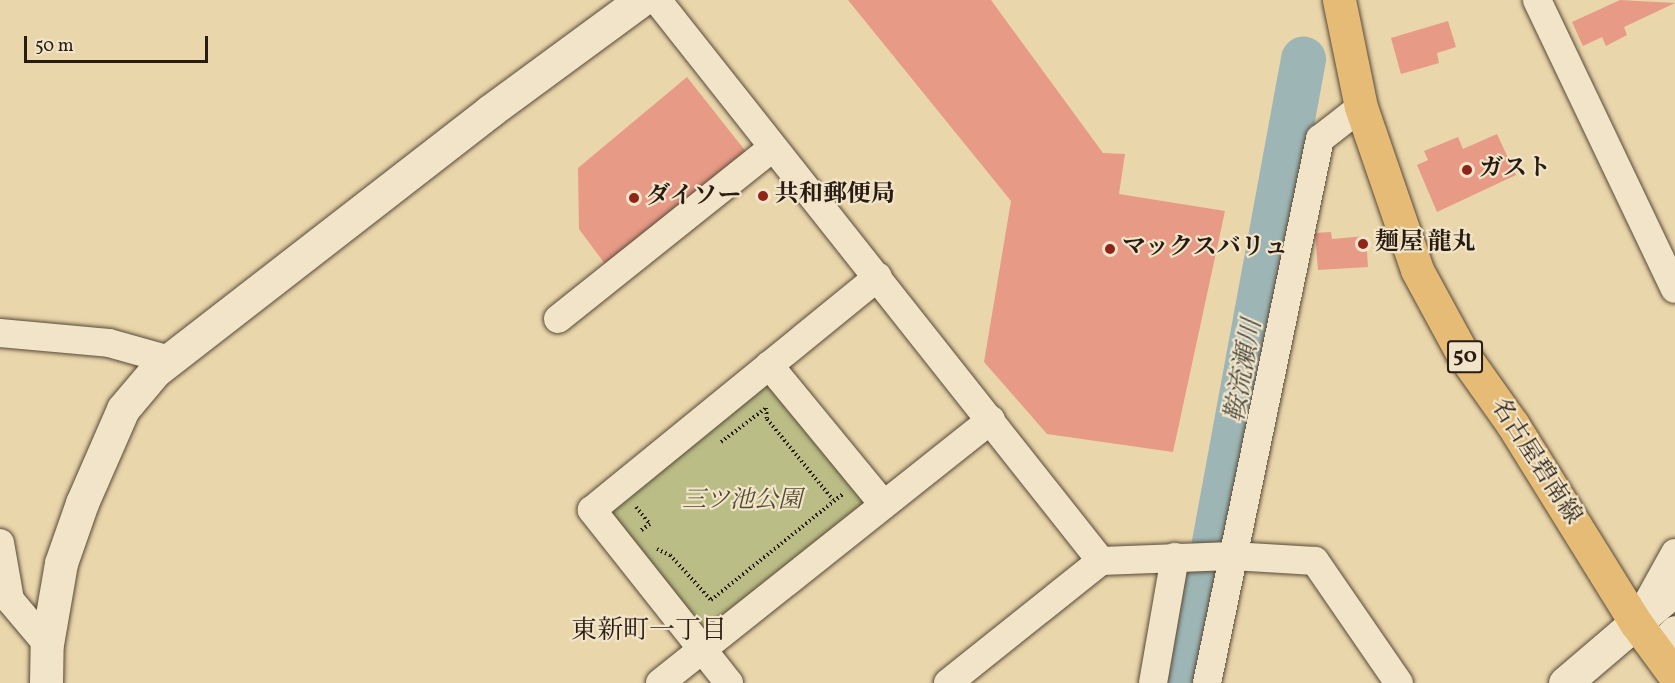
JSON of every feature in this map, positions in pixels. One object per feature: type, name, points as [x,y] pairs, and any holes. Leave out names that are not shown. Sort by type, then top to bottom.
[{"type":"main road","name":"名古屋碧南線","points":[[1339,0],[1361,107],[1417,270],[1462,353],[1636,623],[1666,639],[1675,676]]},
{"type":"street","points":[[46,683],[47,644],[61,563],[100,455],[123,409],[170,360],[490,111],[641,0]]},
{"type":"street","points":[[657,0],[1101,561]]},
{"type":"street","points":[[1537,0],[1675,289]]},
{"type":"street","points":[[1207,683],[1228,556],[1320,139],[1361,107]]},
{"type":"street","points":[[558,319],[772,148]]},
{"type":"street","points":[[729,683],[621,543],[592,510],[878,277]]},
{"type":"street","points":[[0,333],[109,343],[170,360]]},
{"type":"street","points":[[760,372],[884,504]]},
{"type":"street","points":[[660,683],[991,420]]},
{"type":"street","points":[[0,543],[10,600],[47,644]]},
{"type":"street","points":[[1636,623],[1675,553]]},
{"type":"street","points":[[948,683],[1101,561],[1228,556],[1315,561],[1396,682]]},
{"type":"street","points":[[1153,683],[1180,557]]},
{"type":"street","points":[[1565,683],[1675,589]]},
{"type":"path","points":[[621,543],[649,544],[669,555],[711,600],[833,500],[767,419],[760,372]]},
{"type":"path","points":[[719,443],[766,408]]},
{"type":"path","points":[[621,543],[650,524],[636,507],[645,500]]},
{"type":"green space","name":"三ツ池公園","points":[[766,381],[868,506],[711,630],[699,629],[611,519],[611,504]]},
{"type":"building","name":"マックスバリュ","points":[[848,0],[991,0],[1103,153],[1125,154],[1119,194],[1225,211],[1173,452],[1047,434],[984,362],[1011,201]]},
{"type":"building","points":[[1620,0],[1675,3],[1624,27],[1627,35],[1606,46],[1602,37],[1583,46],[1572,22]]},
{"type":"building","points":[[1448,21],[1456,47],[1437,53],[1439,63],[1401,74],[1391,38]]},
{"type":"building","name":"ダイソー","points":[[687,77],[747,153],[605,264],[579,229],[578,168]]},
{"type":"building","name":"ガスト","points":[[1497,134],[1516,175],[1437,212],[1417,165],[1428,160],[1424,151],[1458,137],[1463,149]]},
{"type":"building","points":[[1331,232],[1332,239],[1366,236],[1368,267],[1318,270],[1315,233]]},
{"type":"waterway","name":"鞍流瀬川","points":[[1188,683],[1303,59]]},
{"type":"place","name":"ガスト","points":[[1467,170]]},
{"type":"place","name":"共和郵便局","points":[[763,196]]},
{"type":"place","name":"ダイソー","points":[[634,198]]},
{"type":"place","name":"麺屋 龍丸","points":[[1363,244]]},
{"type":"place","name":"マックスバリュ","points":[[1110,249]]},
{"type":"district","name":"東新町一丁目","points":[[649,632]]}]
